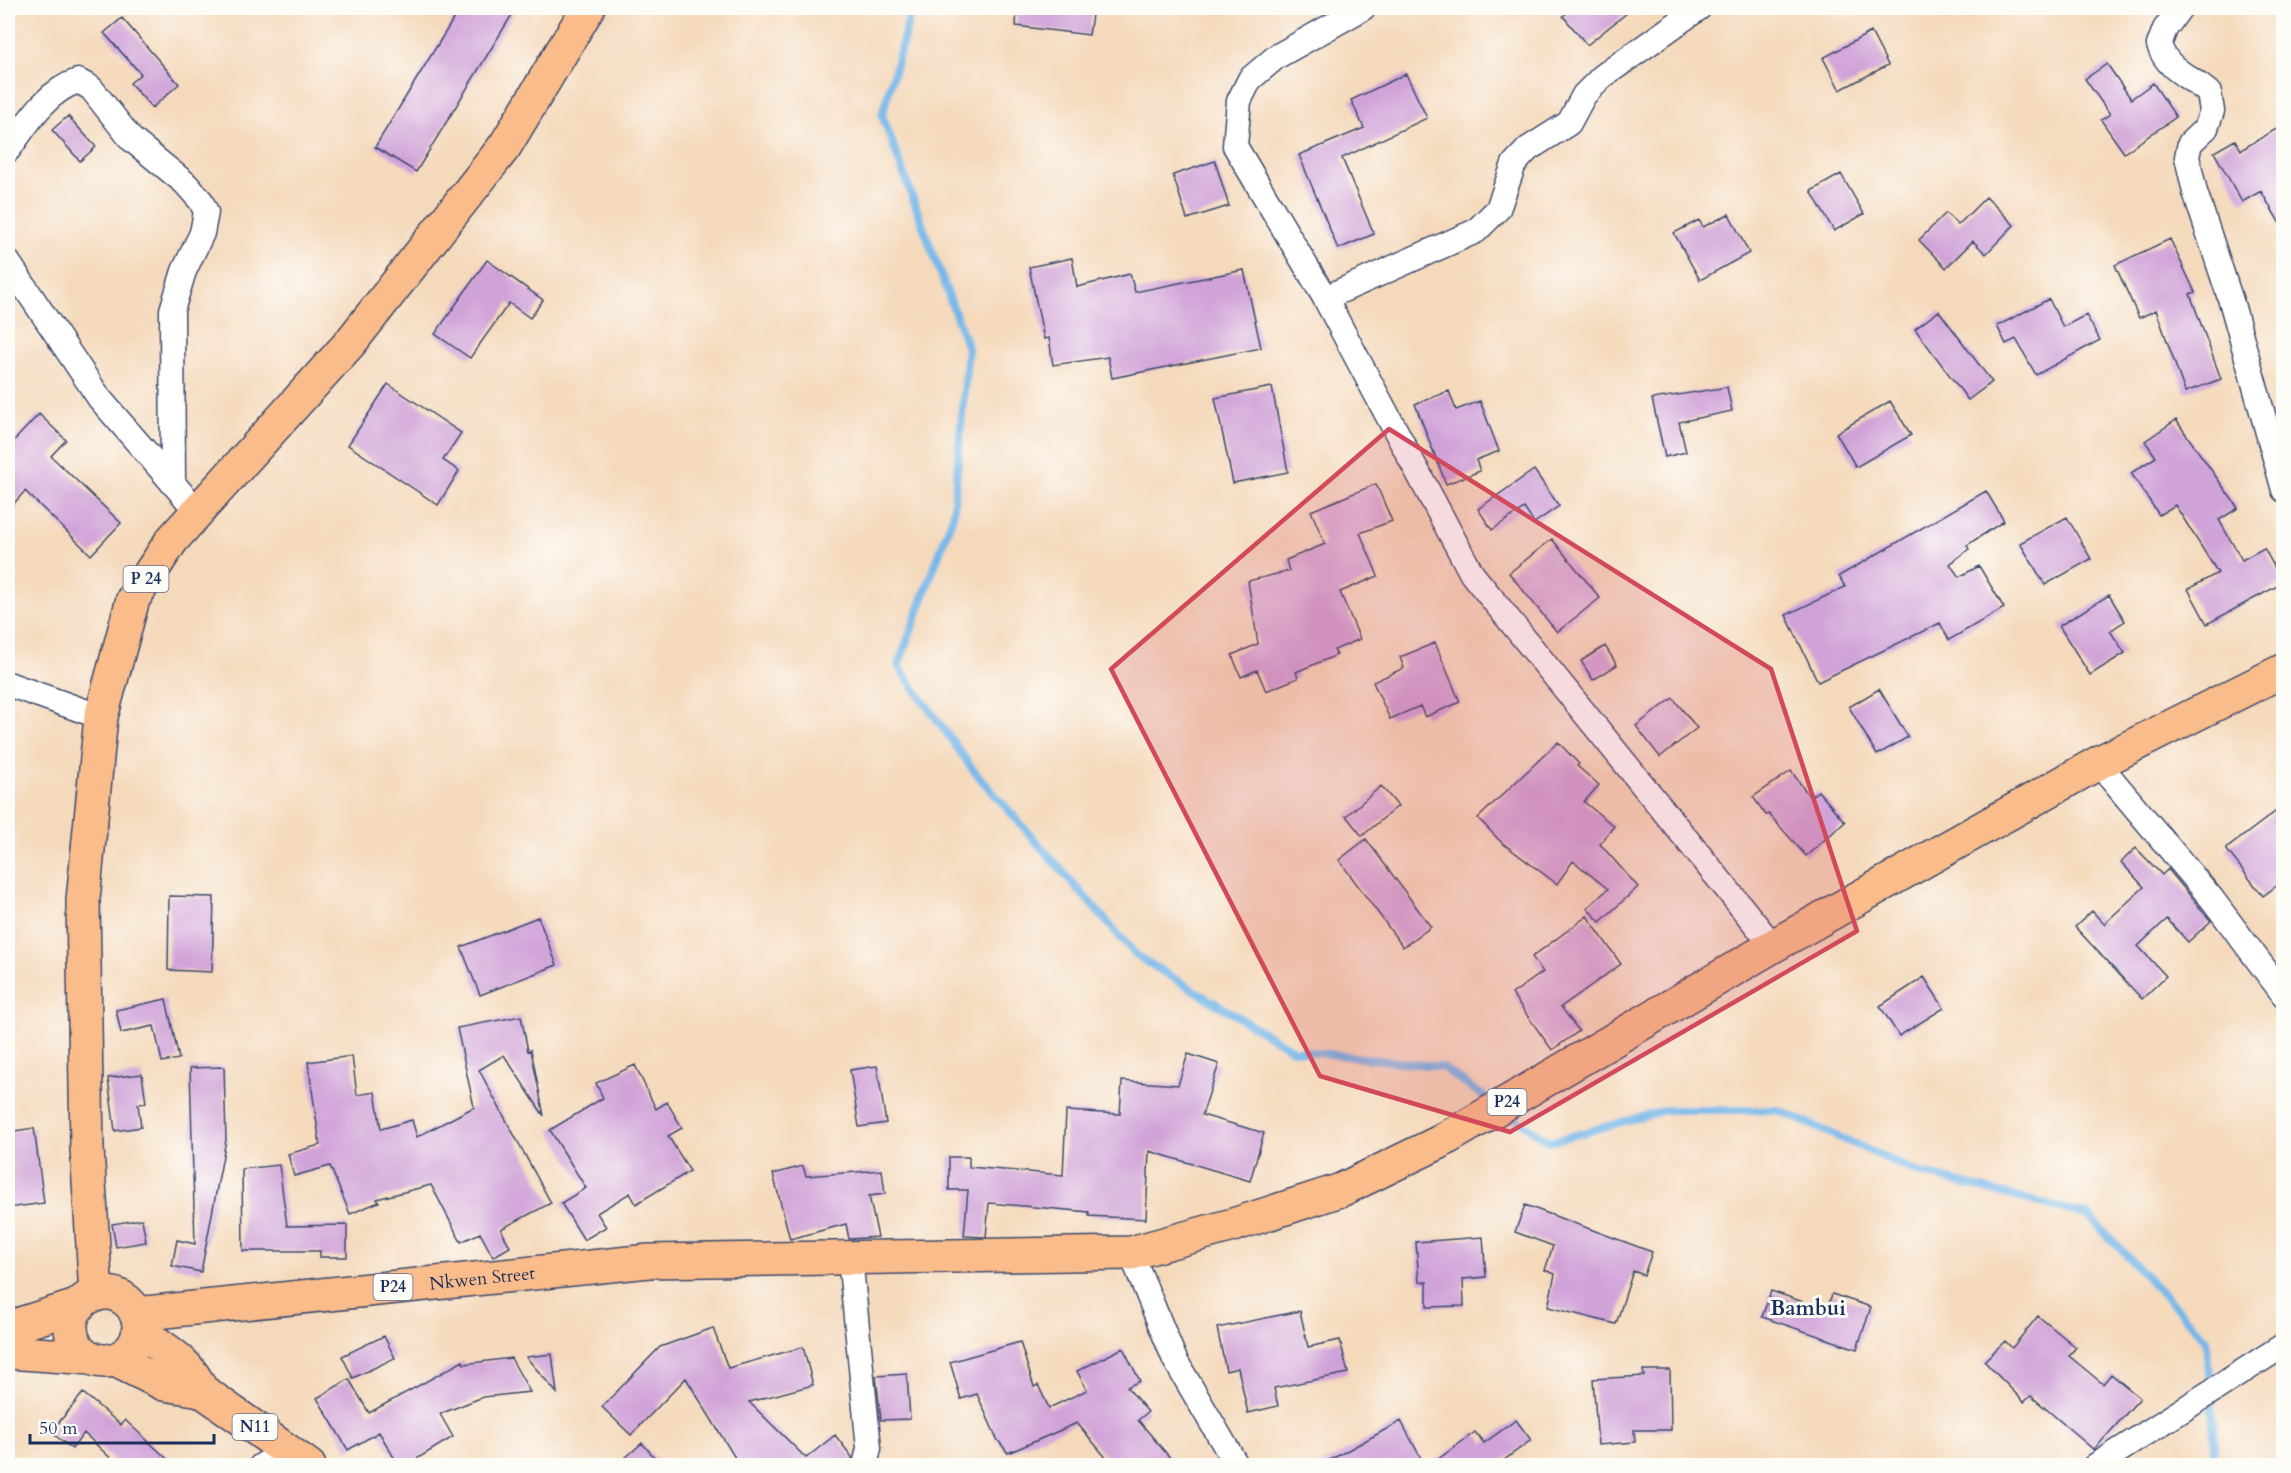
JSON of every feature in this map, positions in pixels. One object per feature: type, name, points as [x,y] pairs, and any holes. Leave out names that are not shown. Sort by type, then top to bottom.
[{"type":"main road","name":"P 24","points":[[88,1300],[83,900],[101,717],[133,599],[172,540],[350,343],[498,155],[588,8]]},
{"type":"main road","name":"P24","points":[[850,1257],[1131,1253],[1233,1225],[1341,1190],[1440,1142],[1773,946],[2098,763],[2283,670]]},
{"type":"main road","name":"Nkwen Street","points":[[138,1322],[649,1261],[850,1257]]},
{"type":"main road","points":[[8,1328],[105,1293],[124,1299],[138,1322],[135,1344],[127,1353],[103,1359],[8,1352]]},
{"type":"main road","points":[[88,1300],[72,1322],[72,1335],[82,1352],[103,1359]]},
{"type":"main road","name":"N11","points":[[138,1322],[194,1374],[201,1390],[286,1460]]},
{"type":"main road","name":"N11","points":[[103,1359],[164,1384],[201,1390]]},
{"type":"street","points":[[1363,8],[1276,57],[1250,79],[1239,101],[1235,146],[1325,298],[1472,574],[1773,946]]},
{"type":"street","points":[[1325,298],[1476,231],[1498,209],[1514,164],[1528,148],[1569,123],[1584,95],[1603,76],[1699,8]]},
{"type":"street","points":[[2180,8],[2165,29],[2159,45],[2169,65],[2194,80],[2209,93],[2212,111],[2206,128],[2190,143],[2187,157],[2195,192],[2232,304],[2283,490]]},
{"type":"street","points":[[8,150],[47,100],[63,86],[78,81],[91,88],[131,139],[184,183],[201,201],[206,212],[202,233],[184,271],[172,310],[173,484]]},
{"type":"street","points":[[8,262],[100,399],[197,512]]},
{"type":"street","points":[[8,684],[101,717]]},
{"type":"street","points":[[2098,763],[2212,899],[2283,995]]},
{"type":"street","points":[[1131,1253],[1175,1360],[1237,1466]]},
{"type":"street","points":[[850,1257],[869,1448],[865,1466]]},
{"type":"street","points":[[2095,1466],[2283,1345]]},
{"type":"highlighted area","points":[[1389,429],[1771,669],[1857,931],[1510,1132],[1320,1076],[1111,669]]},
{"type":"building","points":[[460,8],[516,8],[416,172],[375,147]]},
{"type":"building","points":[[1017,8],[1093,8],[1089,35],[1016,26]]},
{"type":"building","points":[[1573,8],[1633,8],[1587,45],[1563,16]]},
{"type":"building","points":[[122,18],[179,84],[152,108],[130,83],[141,74],[104,33]]},
{"type":"building","points":[[1871,32],[1888,65],[1840,90],[1823,58]]},
{"type":"building","points":[[2107,64],[2131,99],[2153,83],[2176,117],[2124,153],[2101,120],[2110,114],[2085,79]]},
{"type":"building","points":[[1406,74],[1427,118],[1342,158],[1374,234],[1338,249],[1299,155],[1364,128],[1351,100]]},
{"type":"building","points":[[68,116],[96,147],[80,161],[52,130]]},
{"type":"building","points":[[2283,125],[2283,229],[2261,191],[2242,202],[2214,152],[2235,140],[2241,150]]},
{"type":"building","points":[[1215,161],[1229,206],[1187,219],[1173,175]]},
{"type":"building","points":[[1841,174],[1864,214],[1834,231],[1811,191]]},
{"type":"building","points":[[1986,197],[2014,225],[1986,254],[1973,241],[1946,268],[1919,240],[1946,213],[1958,225]]},
{"type":"building","points":[[1729,214],[1749,253],[1700,280],[1674,233],[1699,220],[1703,227]]},
{"type":"building","points":[[2170,239],[2195,292],[2190,294],[2221,379],[2185,392],[2156,310],[2139,318],[2115,265]]},
{"type":"building","points":[[1072,258],[1077,287],[1130,274],[1135,292],[1244,270],[1261,348],[1112,378],[1108,357],[1053,365],[1049,338],[1044,339],[1029,267]]},
{"type":"building","points":[[487,260],[543,300],[530,318],[509,303],[470,358],[435,334]]},
{"type":"building","points":[[2049,299],[2063,327],[2086,315],[2100,340],[2036,375],[2016,339],[2006,344],[1997,326]]},
{"type":"building","points":[[1939,311],[1992,382],[1968,400],[1915,329]]},
{"type":"building","points":[[388,384],[461,433],[443,460],[459,471],[438,505],[348,445]]},
{"type":"building","points":[[1272,387],[1288,472],[1233,483],[1215,398]]},
{"type":"building","points":[[1727,387],[1732,411],[1679,422],[1686,452],[1665,457],[1652,399]]},
{"type":"building","points":[[1449,391],[1456,410],[1480,401],[1499,451],[1476,460],[1480,471],[1446,484],[1415,404]]},
{"type":"building","points":[[1890,401],[1911,435],[1856,467],[1836,433]]},
{"type":"building","points":[[39,414],[66,440],[51,456],[121,523],[91,555],[25,491],[8,510],[8,447]]},
{"type":"building","points":[[2176,420],[2238,508],[2219,520],[2242,560],[2264,548],[2283,583],[2207,624],[2188,589],[2218,573],[2175,505],[2159,515],[2131,473],[2156,457],[2145,441]]},
{"type":"building","points":[[1534,470],[1559,506],[1534,523],[1524,508],[1492,530],[1478,509]]},
{"type":"building","points":[[1376,484],[1392,521],[1360,533],[1378,576],[1340,592],[1360,639],[1334,650],[1337,655],[1296,672],[1298,678],[1266,691],[1257,670],[1241,677],[1232,655],[1258,644],[1248,581],[1289,571],[1286,560],[1325,544],[1311,511]]},
{"type":"building","points":[[1986,491],[2004,521],[1967,545],[1969,549],[1950,564],[1959,577],[1979,566],[2004,608],[1949,640],[1940,623],[1818,682],[1786,615],[1845,587],[1839,576]]},
{"type":"building","points":[[2067,517],[2091,559],[2045,585],[2020,543]]},
{"type":"building","points":[[1552,539],[1600,598],[1557,632],[1509,573]]},
{"type":"building","points":[[2109,595],[2125,621],[2110,631],[2125,653],[2090,675],[2059,626]]},
{"type":"building","points":[[1435,643],[1460,702],[1425,717],[1420,706],[1390,719],[1373,682],[1404,668],[1400,657]]},
{"type":"building","points":[[1605,646],[1617,665],[1593,680],[1581,661]]},
{"type":"building","points":[[1879,689],[1908,737],[1877,755],[1849,707]]},
{"type":"building","points":[[1673,698],[1697,728],[1660,757],[1636,726]]},
{"type":"building","points":[[1558,742],[1579,764],[1577,766],[1599,785],[1584,802],[1614,826],[1600,844],[1638,887],[1600,922],[1587,908],[1608,889],[1573,861],[1557,884],[1501,842],[1478,818]]},
{"type":"building","points":[[1791,771],[1810,797],[1818,791],[1845,822],[1806,856],[1769,814],[1766,815],[1753,797]]},
{"type":"building","points":[[1381,786],[1398,806],[1362,836],[1346,816]]},
{"type":"building","points":[[2283,806],[2283,881],[2263,896],[2226,849]]},
{"type":"building","points":[[1366,839],[1431,927],[1403,947],[1339,860]]},
{"type":"building","points":[[2136,848],[2162,875],[2168,869],[2211,921],[2188,942],[2167,919],[2138,946],[2166,976],[2142,999],[2075,927],[2092,911],[2104,924],[2144,887],[2121,862]]},
{"type":"building","points":[[169,896],[214,897],[212,972],[168,970]]},
{"type":"building","points":[[1587,916],[1621,964],[1561,1007],[1579,1031],[1552,1050],[1512,994],[1543,972],[1532,957]]},
{"type":"building","points":[[538,917],[557,965],[480,995],[461,947]]},
{"type":"building","points":[[1924,977],[1944,1008],[1899,1036],[1880,1006]]},
{"type":"building","points":[[166,999],[179,1059],[162,1062],[154,1026],[121,1033],[116,1010]]},
{"type":"building","points":[[521,1016],[528,1051],[531,1050],[544,1116],[504,1055],[479,1070],[551,1203],[501,1229],[510,1247],[493,1257],[480,1233],[461,1242],[431,1185],[377,1199],[379,1202],[350,1214],[330,1166],[294,1176],[288,1154],[320,1145],[308,1062],[352,1056],[357,1095],[375,1092],[381,1129],[412,1120],[417,1137],[474,1107],[457,1028]]},
{"type":"building","points":[[1188,1054],[1219,1064],[1202,1115],[1264,1133],[1250,1181],[1149,1151],[1146,1219],[1089,1216],[1089,1212],[989,1203],[986,1237],[964,1236],[968,1190],[949,1190],[949,1157],[969,1157],[969,1167],[1063,1175],[1066,1111],[1120,1114],[1122,1081],[1178,1085]]},
{"type":"building","points":[[635,1065],[656,1109],[667,1102],[682,1128],[668,1136],[690,1171],[636,1204],[630,1193],[597,1213],[606,1227],[584,1240],[561,1203],[586,1188],[550,1130],[603,1098],[596,1083]]},
{"type":"building","points":[[877,1066],[886,1123],[859,1127],[850,1070]]},
{"type":"building","points":[[224,1067],[226,1140],[201,1272],[172,1266],[177,1240],[195,1244],[190,1068]]},
{"type":"building","points":[[142,1074],[146,1103],[138,1104],[141,1127],[115,1131],[108,1078]]},
{"type":"building","points":[[34,1128],[44,1203],[8,1208],[8,1132]]},
{"type":"building","points":[[279,1165],[287,1226],[347,1225],[347,1257],[320,1257],[320,1251],[243,1251],[242,1169]]},
{"type":"building","points":[[803,1166],[806,1176],[882,1170],[885,1194],[869,1196],[878,1237],[849,1239],[846,1224],[790,1239],[773,1174]]},
{"type":"building","points":[[1525,1205],[1652,1252],[1644,1275],[1633,1271],[1616,1324],[1548,1307],[1555,1274],[1545,1270],[1553,1246],[1515,1232]]},
{"type":"building","points":[[142,1219],[146,1242],[116,1247],[112,1224]]},
{"type":"building","points":[[1483,1237],[1486,1277],[1463,1279],[1464,1306],[1427,1307],[1427,1282],[1419,1282],[1416,1242]]},
{"type":"building","points":[[1771,1291],[1827,1310],[1832,1294],[1871,1307],[1857,1349],[1762,1317]]},
{"type":"building","points":[[1300,1311],[1308,1347],[1340,1340],[1348,1373],[1274,1388],[1278,1406],[1248,1413],[1238,1368],[1226,1371],[1217,1328]]},
{"type":"building","points":[[2038,1316],[2076,1347],[2069,1356],[2103,1384],[2111,1374],[2140,1398],[2094,1450],[2031,1396],[2024,1402],[1984,1361],[2005,1341],[2012,1348]]},
{"type":"building","points":[[713,1328],[728,1368],[803,1347],[813,1385],[749,1402],[806,1458],[835,1435],[852,1457],[851,1466],[740,1466],[686,1378],[631,1435],[602,1407],[660,1347]]},
{"type":"building","points":[[384,1336],[395,1358],[353,1378],[342,1356]]},
{"type":"building","points":[[1020,1342],[1034,1387],[1038,1385],[1049,1408],[1087,1390],[1077,1371],[1123,1348],[1140,1381],[1127,1387],[1148,1412],[1138,1420],[1177,1466],[1113,1466],[1077,1423],[1008,1453],[997,1439],[977,1394],[961,1399],[950,1362]]},
{"type":"building","points":[[552,1354],[557,1393],[526,1357]]},
{"type":"building","points":[[511,1358],[530,1392],[483,1397],[440,1414],[453,1437],[405,1466],[399,1466],[379,1432],[348,1450],[317,1398],[349,1379],[369,1413],[463,1361],[464,1364]]},
{"type":"building","points":[[1643,1370],[1670,1370],[1671,1430],[1634,1430],[1635,1442],[1598,1445],[1593,1379],[1644,1376]]},
{"type":"building","points":[[907,1374],[910,1419],[881,1420],[876,1376]]},
{"type":"building","points":[[83,1393],[121,1425],[125,1420],[175,1466],[119,1466],[84,1433],[72,1449],[51,1432]]},
{"type":"building","points":[[1516,1420],[1531,1440],[1496,1466],[1429,1466],[1475,1432],[1484,1443]]},
{"type":"building","points":[[1401,1421],[1425,1466],[1319,1466]]},
{"type":"building","points":[[642,1443],[662,1466],[616,1466]]},
{"type":"waterway","points":[[909,8],[910,15],[882,115],[968,348],[953,516],[898,666],[974,771],[1137,956],[1293,1050],[1442,1067],[1493,1103]]},
{"type":"waterway","points":[[1508,1113],[1549,1142],[1666,1110],[1778,1110],[1917,1172],[2088,1215],[2206,1339],[2215,1445],[2212,1466]]},
{"type":"district","name":"Bambui","points":[[1808,1308]]}]
